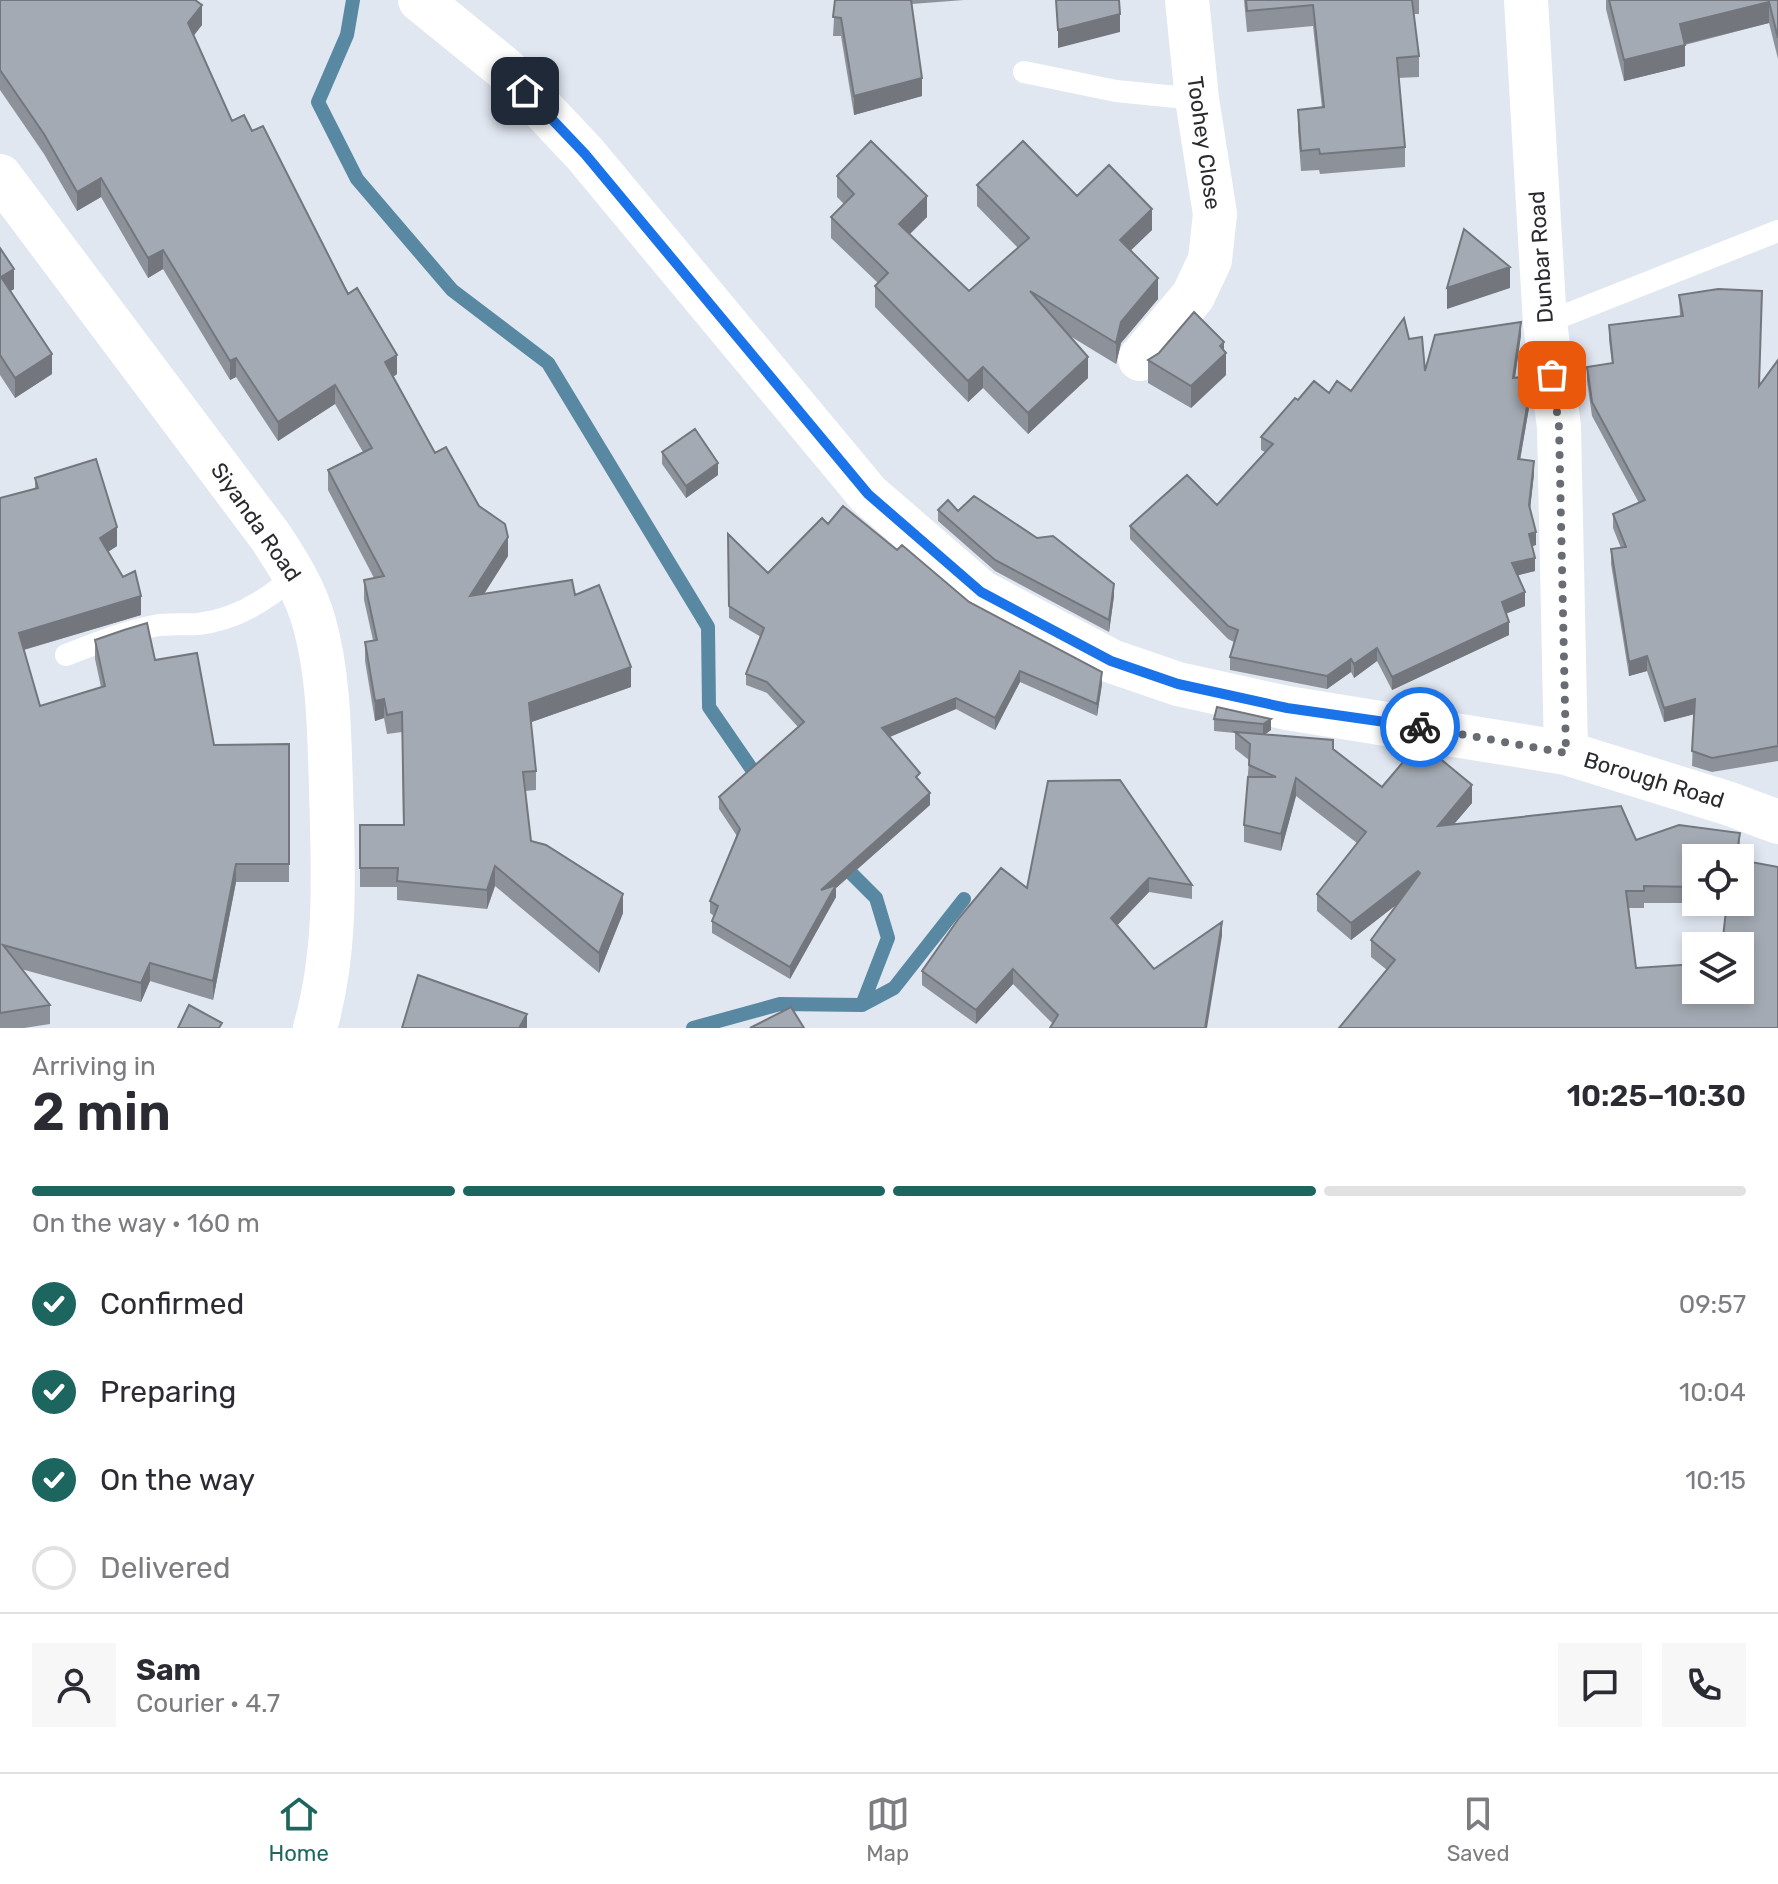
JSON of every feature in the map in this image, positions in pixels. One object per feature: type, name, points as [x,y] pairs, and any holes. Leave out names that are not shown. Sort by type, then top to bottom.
[{"type":"street","name":"Toohey Close","points":[[1140,359],[1193,296],[1210,260],[1215,214],[1197,99],[1187,0]]},
{"type":"street","name":"Dunbar Road","points":[[1526,0],[1545,323],[1559,427],[1566,753]]},
{"type":"street","name":"Borough Road","points":[[432,10],[505,69],[585,154],[868,494],[981,592],[1111,661],[1178,684],[1287,708],[1566,753],[1778,822]]},
{"type":"street","name":"Siyanda Road","points":[[0,176],[296,574],[314,621],[329,713],[334,903],[327,974],[315,1028]]},
{"type":"lane","points":[[1024,72],[1116,91],[1197,99]]},
{"type":"lane","points":[[1545,323],[1778,231]]},
{"type":"lane","points":[[66,655],[124,633],[158,625],[200,624],[234,614],[271,598],[296,574]]},
{"type":"building","points":[[0,0],[195,0],[202,5],[188,23],[232,121],[244,115],[252,131],[263,126],[348,294],[357,288],[397,355],[385,362],[435,453],[446,447],[479,506],[505,524],[508,537],[470,596],[572,580],[575,595],[599,585],[631,667],[529,703],[536,771],[523,772],[531,841],[546,845],[623,894],[599,953],[495,866],[487,890],[397,881],[398,868],[360,868],[360,825],[404,825],[402,712],[387,715],[384,699],[375,701],[365,642],[377,640],[364,580],[384,576],[328,470],[372,448],[335,385],[278,422],[236,358],[230,361],[163,250],[148,258],[101,178],[77,192],[44,134],[0,70]]},
{"type":"building","points":[[835,0],[911,0],[922,78],[854,96],[841,18],[833,17]]},
{"type":"building","points":[[1056,0],[1119,0],[1120,14],[1058,30]]},
{"type":"building","points":[[1246,0],[1412,0],[1419,56],[1397,58],[1405,147],[1320,154],[1319,149],[1301,151],[1298,110],[1324,107],[1313,5],[1247,11]]},
{"type":"building","points":[[1609,0],[1778,0],[1778,38],[1769,2],[1680,24],[1685,45],[1624,60]]},
{"type":"building","points":[[871,141],[927,196],[899,224],[969,291],[1029,238],[977,185],[1023,141],[1077,196],[1109,165],[1152,209],[1120,240],[1158,278],[1121,322],[1116,343],[1030,291],[1088,357],[1028,413],[983,367],[968,381],[875,286],[888,273],[831,217],[854,194],[837,176]]},
{"type":"building","points":[[1464,229],[1510,267],[1447,288]]},
{"type":"building","points":[[0,248],[14,269],[1,277],[52,354],[15,378],[0,355]]},
{"type":"building","points":[[1718,289],[1762,291],[1759,386],[1778,360],[1778,746],[1712,758],[1692,751],[1695,699],[1664,708],[1647,656],[1629,662],[1611,549],[1626,547],[1613,514],[1645,500],[1592,402],[1587,367],[1613,363],[1609,325],[1683,316],[1679,295]]},
{"type":"building","points":[[1194,312],[1224,342],[1220,346],[1226,353],[1191,386],[1148,360],[1159,353]]},
{"type":"building","points":[[1404,318],[1409,339],[1422,337],[1425,371],[1435,335],[1521,322],[1513,378],[1529,376],[1530,389],[1518,459],[1534,461],[1529,505],[1536,532],[1529,534],[1535,558],[1512,563],[1525,592],[1502,602],[1509,622],[1392,677],[1377,648],[1354,664],[1351,659],[1327,676],[1230,657],[1238,630],[1228,626],[1130,526],[1187,475],[1217,505],[1273,444],[1261,437],[1295,398],[1298,400],[1314,381],[1329,393],[1337,381],[1351,391]]},
{"type":"building","points":[[695,429],[718,463],[686,486],[662,452]]},
{"type":"building","points":[[96,459],[117,527],[100,538],[123,577],[135,571],[141,596],[19,633],[40,706],[105,686],[95,640],[124,630],[147,623],[155,660],[197,653],[214,745],[289,744],[289,864],[236,864],[213,981],[150,963],[141,983],[3,945],[50,1005],[0,1013],[0,498],[38,488],[35,478]]},
{"type":"building","points":[[974,496],[1037,538],[1053,536],[1114,584],[1109,620],[995,560],[938,510],[948,500],[958,511]]},
{"type":"building","points":[[843,506],[897,550],[902,545],[969,602],[1102,672],[1097,704],[1020,671],[995,718],[956,698],[882,728],[920,773],[916,777],[930,793],[821,890],[836,885],[790,967],[712,921],[718,906],[710,901],[740,829],[719,797],[804,722],[767,682],[746,674],[764,628],[729,606],[728,534],[768,573],[822,518],[828,524]]},
{"type":"building","points":[[1217,707],[1271,719],[1263,724],[1214,719]]},
{"type":"building","points":[[1235,732],[1333,740],[1333,749],[1382,787],[1420,742],[1472,785],[1438,826],[1621,806],[1636,840],[1679,825],[1740,833],[1738,844],[1682,844],[1682,887],[1644,886],[1644,891],[1626,891],[1636,968],[1682,965],[1682,1004],[1754,1004],[1754,932],[1724,932],[1725,916],[1754,916],[1754,863],[1778,867],[1778,1028],[1339,1028],[1395,960],[1371,940],[1420,873],[1418,871],[1351,923],[1317,894],[1366,832],[1296,778],[1281,834],[1244,825],[1248,777],[1276,777],[1249,765],[1250,744]]},
{"type":"building","points":[[1120,780],[1192,885],[1149,878],[1111,918],[1154,969],[1222,922],[1205,1028],[1050,1028],[1058,1015],[1013,969],[976,1010],[922,971],[959,918],[1001,868],[1027,888],[1048,781]]},
{"type":"building","points":[[418,975],[527,1014],[519,1028],[402,1028]]},
{"type":"building","points":[[189,1005],[222,1023],[219,1028],[178,1028]]},
{"type":"building","points":[[791,1007],[804,1028],[750,1028]]},
{"type":"waterway","points":[[353,0],[347,35],[318,102],[357,179],[452,290],[548,363],[708,627],[709,707],[762,784]]},
{"type":"waterway","points":[[693,1028],[780,1004],[862,1005],[888,938],[876,898],[840,862]]},
{"type":"waterway","points":[[862,1005],[894,988],[964,899]]},
{"type":"way so far","points":[[1420,727],[1566,753],[1559,427],[1552,375]]},
{"type":"route","points":[[525,91],[585,154],[868,494],[926,548],[981,592],[1111,661],[1178,684],[1287,708],[1420,727]]}]
